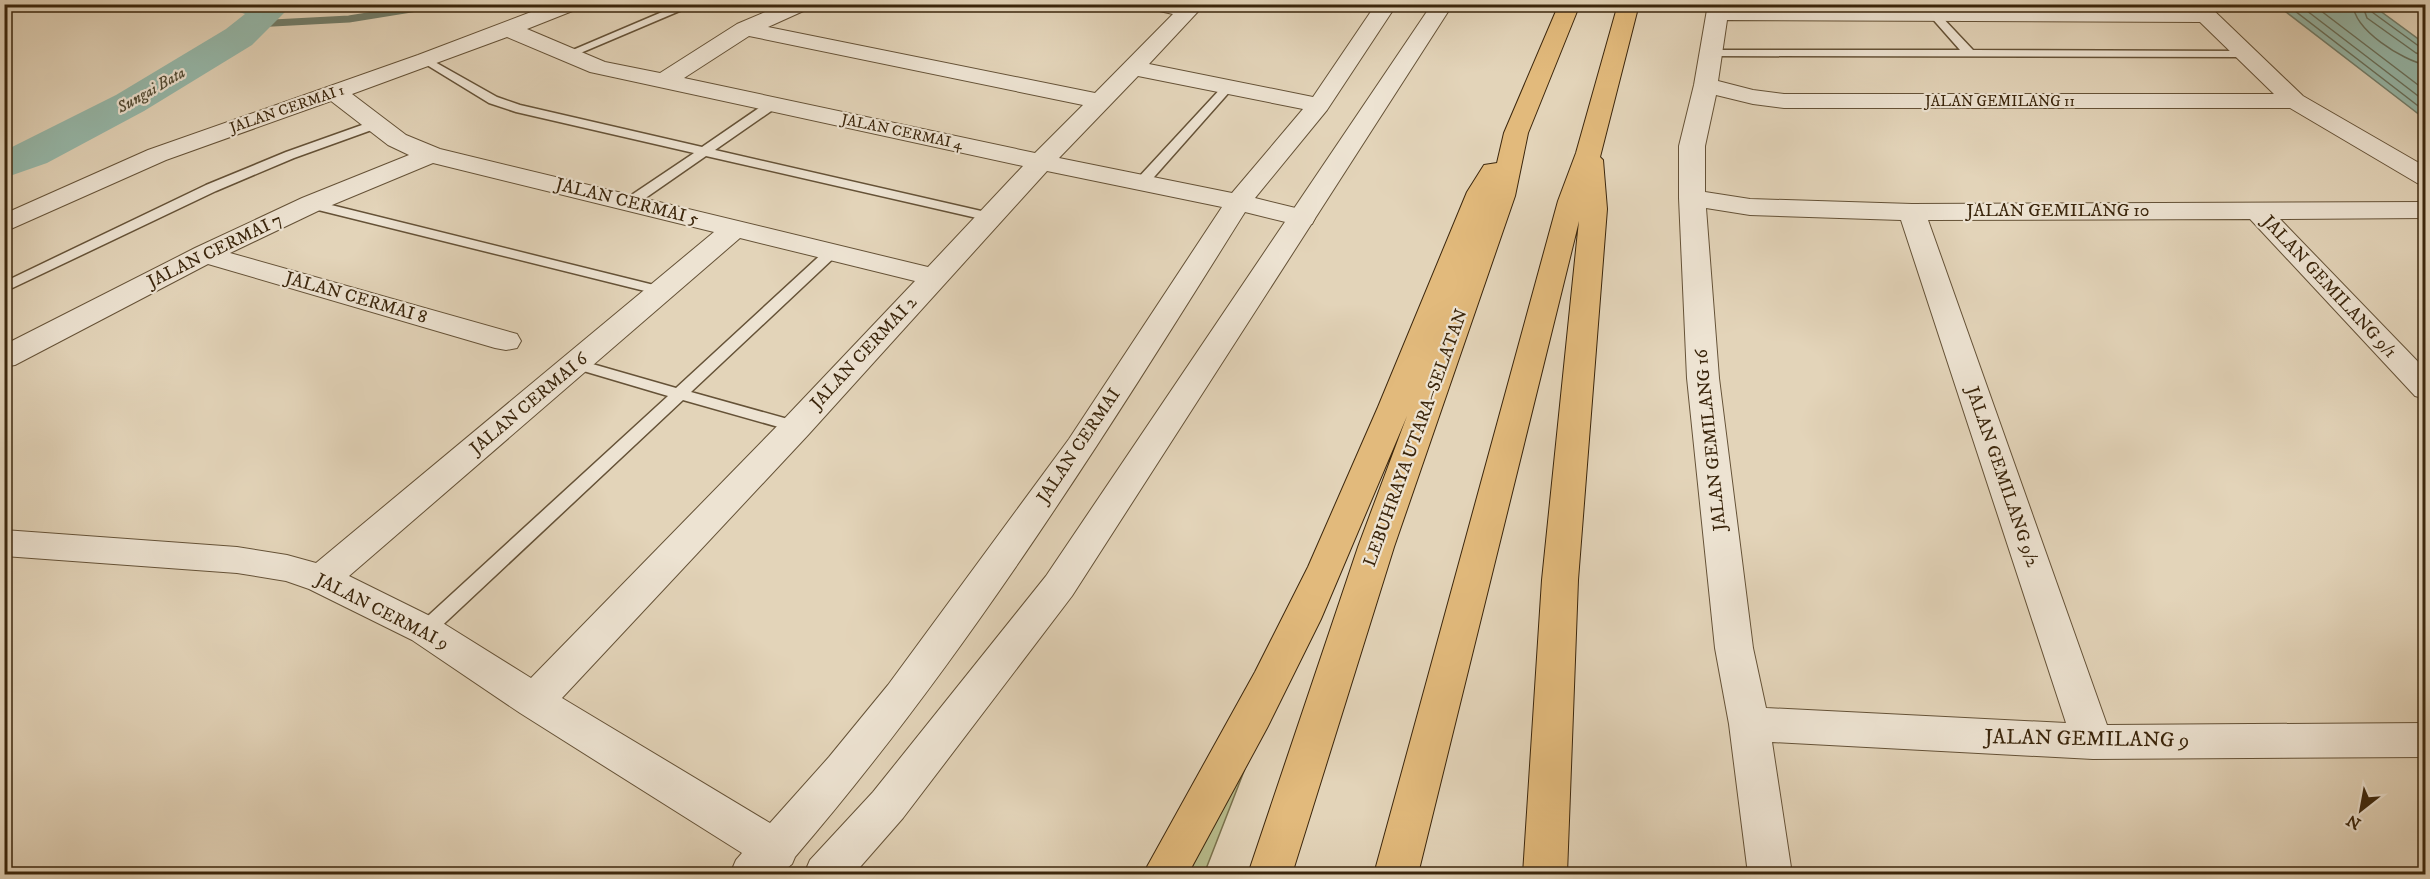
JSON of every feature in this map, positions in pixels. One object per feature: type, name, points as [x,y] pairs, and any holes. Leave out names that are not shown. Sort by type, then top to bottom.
[{"type":"highway","name":"LEBUHRAYA UTARA–SELATAN","points":[[1270,874],[1376,547],[1502,196],[1516,133],[1570,4]]},
{"type":"highway","points":[[1396,874],[1570,201],[1589,153],[1629,4]]},
{"type":"highway","points":[[1165,874],[1244,734],[1301,619],[1342,532],[1479,192],[1516,133]]},
{"type":"highway","points":[[1545,874],[1560,580],[1594,209],[1589,153]]},
{"type":"street","name":"JALAN CERMAI 1","points":[[4,224],[157,155],[426,60],[573,4]]},
{"type":"street","points":[[664,81],[745,29],[803,4]]},
{"type":"street","points":[[1153,4],[1192,8]]},
{"type":"street","name":"JALAN CERMAI","points":[[764,862],[844,770],[902,696],[1081,447],[1238,202],[1319,105],[1387,4]]},
{"type":"street","points":[[826,874],[888,805],[1059,586],[1352,146],[1443,4]]},
{"type":"street","name":"JALAN CERMAI 2","points":[[534,701],[796,428],[1041,162],[1192,8]]},
{"type":"street","points":[[1719,9],[1935,16],[2200,10],[2295,101],[2426,178]]},
{"type":"street","name":"JALAN GEMILANG 16","points":[[1719,9],[1706,85],[1692,146],[1692,198],[1703,378],[1734,648],[1749,723],[1770,874]]},
{"type":"street","name":"JALAN CERMAI 4","points":[[508,29],[598,67],[1238,202],[1302,218]]},
{"type":"street","points":[[745,29],[1101,101]]},
{"type":"street","points":[[1132,69],[1319,105]]},
{"type":"street","name":"JALAN GEMILANG 11","points":[[1706,85],[1752,97],[1784,101],[2295,101]]},
{"type":"street","name":"JALAN CERMAI 5","points":[[335,93],[397,140],[431,155],[934,277]]},
{"type":"street","name":"JALAN CERMAI 7","points":[[4,358],[205,254],[311,204],[431,155]]},
{"type":"street","name":"JALAN GEMILANG 10","points":[[1692,198],[1750,207],[1912,212],[2426,210]]},
{"type":"street","name":"JALAN GEMILANG 9/1","points":[[2258,211],[2426,389]]},
{"type":"street","name":"JALAN GEMILANG 9/2","points":[[1912,212],[2093,742]]},
{"type":"street","name":"JALAN CERMAI 6","points":[[322,579],[735,228]]},
{"type":"street","name":"JALAN CERMAI 8","points":[[205,254],[506,341]]},
{"type":"street","name":"JALAN CERMAI 9","points":[[4,543],[237,560],[287,568],[322,579],[425,630],[534,701],[764,862]]},
{"type":"street","name":"JALAN GEMILANG 9","points":[[1749,723],[2093,742],[2426,740]]},
{"type":"lane","points":[[567,55],[691,4]]},
{"type":"lane","points":[[1935,16],[1971,55]]},
{"type":"lane","points":[[1712,53],[2244,54]]},
{"type":"lane","points":[[426,60],[493,100],[516,108],[701,152],[990,216]]},
{"type":"lane","points":[[1142,182],[1228,87]]},
{"type":"lane","points":[[629,203],[773,104]]},
{"type":"lane","points":[[4,288],[211,188],[290,155],[376,124]]},
{"type":"lane","points":[[311,204],[661,291]]},
{"type":"lane","points":[[425,630],[832,252]]},
{"type":"lane","points":[[575,364],[796,428]]},
{"type":"green space","points":[[1241,725],[1260,730],[1204,874],[1167,874]]},
{"type":"water","points":[[2277,5],[2372,5],[2425,44],[2425,119]]},
{"type":"waterway","name":"Sungai Bata","points":[[4,166],[130,103],[239,37],[270,10],[249,4]]},
{"type":"waterway","points":[[254,24],[349,19],[442,4]]}]
